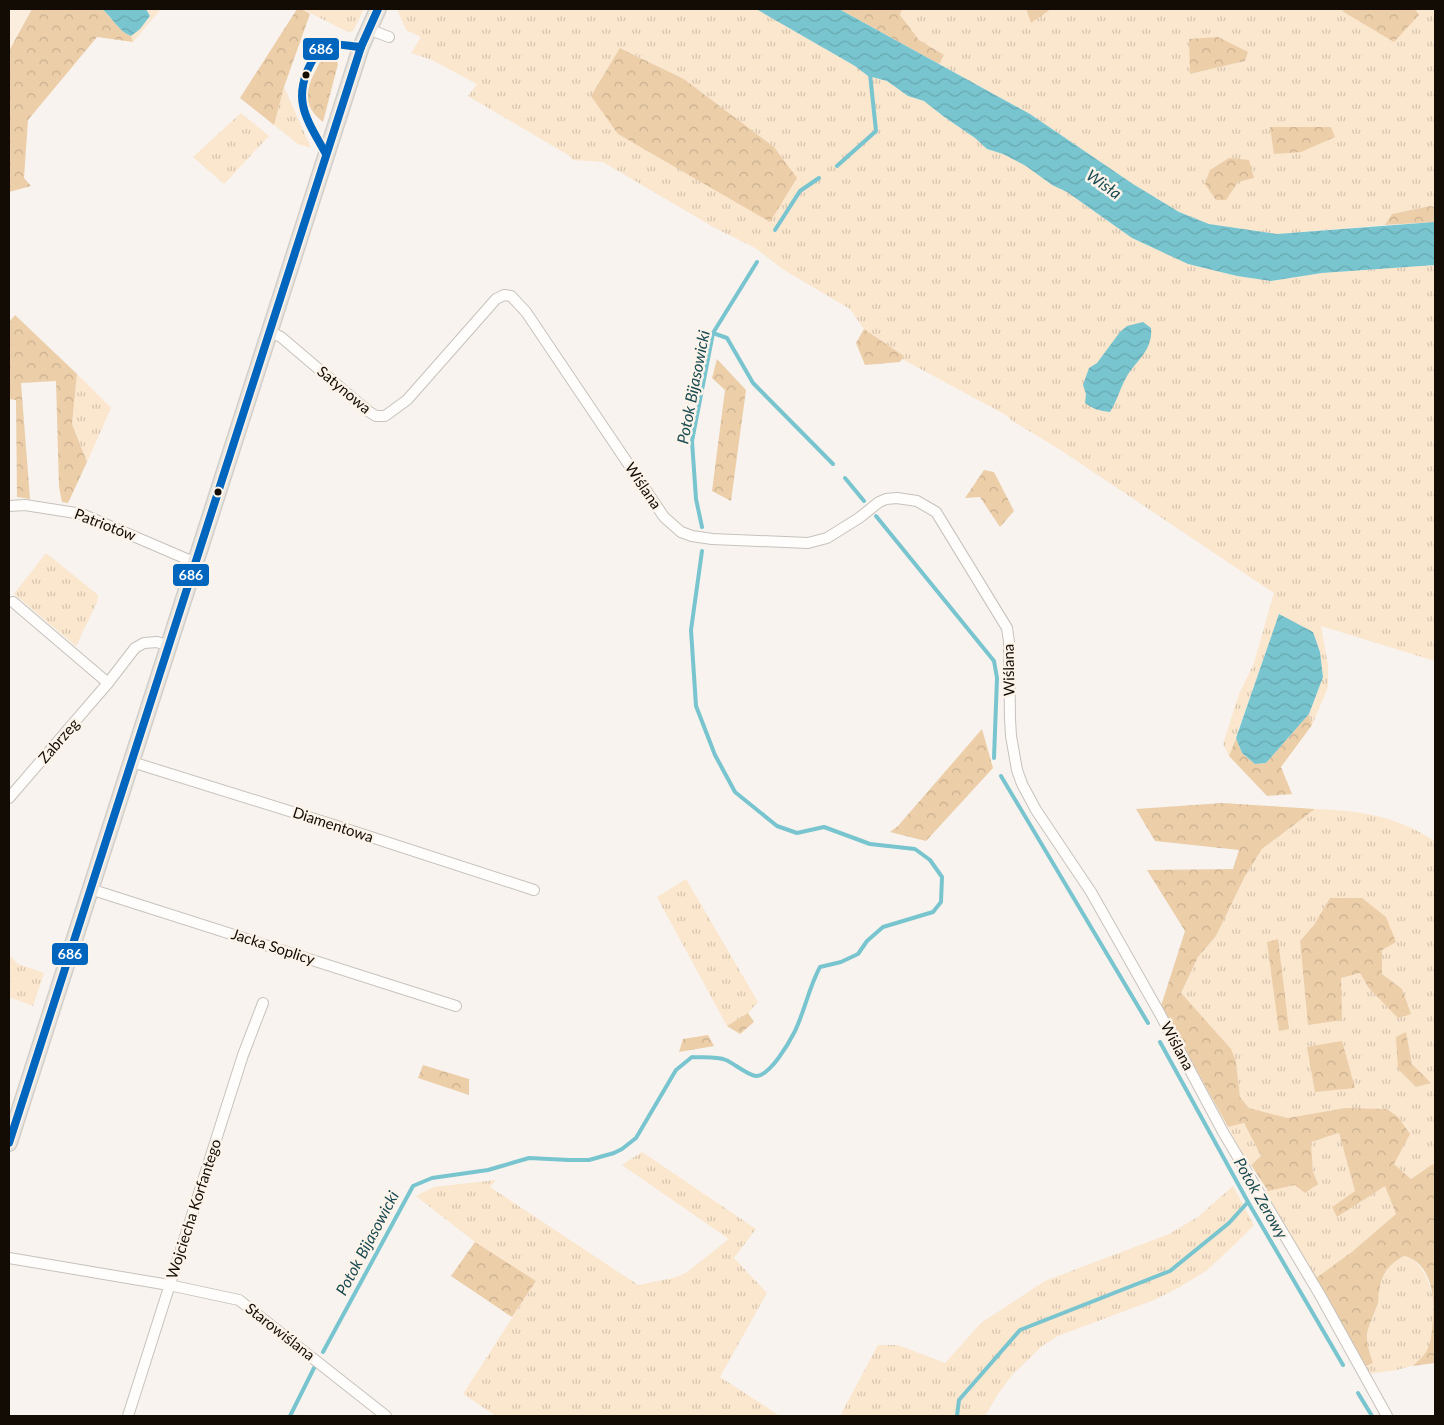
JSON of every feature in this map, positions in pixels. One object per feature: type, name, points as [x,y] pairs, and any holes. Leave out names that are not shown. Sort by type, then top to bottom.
[{"type":"main road","points":[[9,1143],[358,56],[378,9]]},
{"type":"street","points":[[368,29],[389,37]]},
{"type":"street","name":"Wiślana","points":[[437,364],[496,299],[504,295],[511,296],[526,312],[664,517],[681,532],[692,536],[808,543],[827,538],[886,499],[897,498],[917,501],[936,512],[1007,628],[1011,736],[1017,770],[1022,784],[1040,816],[1091,892],[1160,1014],[1223,1132],[1320,1295],[1387,1416]]},
{"type":"street","name":"Satynowa","points":[[270,332],[281,337],[376,416],[385,416],[407,400],[437,364]]},
{"type":"street","name":"Patriotów","points":[[9,506],[24,505],[82,514],[196,563]]},
{"type":"street","points":[[13,602],[108,683]]},
{"type":"street","name":"Zabrzeg","points":[[9,798],[108,683],[135,648],[144,643],[156,642],[169,646]]},
{"type":"street","name":"Diamentowa","points":[[132,762],[534,890]]},
{"type":"street","name":"Jacka Soplicy","points":[[90,889],[456,1006]]},
{"type":"street","name":"Wojciecha Korfantego","points":[[128,1416],[243,1055],[263,1003]]},
{"type":"street","name":"Starowiślana","points":[[9,1258],[169,1285],[239,1300],[386,1416]]},
{"type":"shaded area","points":[[11,9],[32,9],[9,51],[9,14]]},
{"type":"green space","points":[[32,9],[102,9],[119,28],[131,36],[133,42],[97,37],[28,120],[24,178],[31,186],[9,192],[9,51]]},
{"type":"green space","points":[[146,9],[161,9],[133,42],[131,36],[150,16]]},
{"type":"green space","points":[[297,9],[302,9],[310,14],[284,87],[274,125],[240,98]]},
{"type":"green space","points":[[302,9],[364,9],[353,31],[348,32]]},
{"type":"green space","points":[[397,9],[756,9],[855,66],[868,76],[887,81],[908,96],[924,101],[987,149],[1003,154],[1026,166],[1052,185],[1067,192],[1132,238],[1188,264],[1237,276],[1271,281],[1322,273],[1435,265],[1435,661],[1321,626],[1328,665],[1328,687],[1312,725],[1309,714],[1323,677],[1320,652],[1313,632],[1279,615],[1229,756],[1223,744],[1239,694],[1254,663],[1274,593],[1006,415],[902,359],[904,356],[864,329],[850,309],[784,270],[755,248],[715,228],[603,162],[573,160],[568,155],[468,96],[477,84],[432,60],[411,53],[421,37],[406,30]],"holes":[[[621,48],[684,79],[774,147]]]},
{"type":"green space","points":[[839,9],[902,9],[900,15],[919,40],[944,55],[939,64]]},
{"type":"green space","points":[[902,9],[1026,9],[1031,22],[1051,9],[1346,9],[1342,11],[1419,15],[1415,9],[1435,9],[1435,39],[1433,43],[1435,44],[1435,207],[1430,206],[1392,214],[1385,225],[1277,234],[1209,224],[1179,212],[1133,184],[1030,114],[939,64],[944,55],[919,40],[900,15]],"holes":[[[1190,39],[1247,52],[1245,61],[1190,74]]]},
{"type":"green space","points":[[1026,9],[1051,9],[1031,23]]},
{"type":"green space","points":[[1346,9],[1415,9],[1419,15],[1394,42],[1342,11]]},
{"type":"green space","points":[[1218,37],[1248,52],[1245,61],[1190,74],[1189,39]]},
{"type":"green space","points":[[620,48],[684,79],[774,147],[797,178],[770,222],[618,134],[591,96]]},
{"type":"green space","points":[[325,52],[333,52],[338,64],[323,122],[314,114],[309,105],[308,97],[311,79]]},
{"type":"green space","points":[[284,87],[311,148],[298,144],[274,125]]},
{"type":"green space","points":[[241,113],[269,136],[224,184],[193,157]]},
{"type":"green space","points":[[1270,127],[1331,127],[1335,137],[1301,152],[1274,154]]},
{"type":"green space","points":[[1229,158],[1249,160],[1254,178],[1238,182],[1226,200],[1216,200],[1205,184],[1210,170]]},
{"type":"green space","points":[[1430,206],[1435,207],[1435,222],[1385,225],[1392,214]]},
{"type":"green space","points":[[15,315],[77,374],[72,424],[87,462],[68,503],[62,502],[59,487],[56,381],[21,383],[30,499],[17,497],[16,400],[9,399],[9,322]]},
{"type":"green space","points":[[864,329],[904,356],[900,362],[865,365],[856,343]]},
{"type":"green space","points":[[717,359],[746,390],[731,501],[712,491],[725,390],[712,378]]},
{"type":"green space","points":[[77,374],[111,408],[87,462],[72,424]]},
{"type":"green space","points":[[984,470],[994,472],[1014,511],[1000,527],[980,497],[965,498]]},
{"type":"green space","points":[[46,553],[98,595],[97,602],[76,646],[14,594]]},
{"type":"green space","points":[[1309,714],[1312,725],[1281,767],[1292,794],[1267,796],[1229,756],[1236,738],[1242,753],[1255,764],[1266,763]]},
{"type":"green space","points":[[982,729],[993,768],[926,841],[890,832],[898,826]]},
{"type":"green space","points":[[1223,803],[1315,809],[1262,849],[1245,876],[1216,936],[1198,957],[1181,993],[1231,1049],[1236,1061],[1240,1097],[1249,1108],[1288,1118],[1345,1108],[1387,1109],[1398,1117],[1410,1134],[1394,1164],[1411,1179],[1433,1164],[1435,1168],[1435,1363],[1412,1366],[1428,1349],[1432,1330],[1433,1309],[1431,1286],[1422,1267],[1414,1260],[1404,1256],[1394,1262],[1384,1275],[1380,1286],[1378,1303],[1369,1326],[1367,1338],[1373,1363],[1365,1366],[1316,1278],[1353,1251],[1396,1214],[1385,1186],[1337,1217],[1332,1207],[1355,1191],[1339,1133],[1311,1142],[1313,1172],[1318,1184],[1305,1193],[1295,1185],[1268,1191],[1251,1165],[1261,1156],[1244,1123],[1228,1127],[1161,1006],[1185,931],[1147,870],[1233,869],[1239,850],[1155,841],[1136,809]]},
{"type":"green space","points":[[1315,809],[1340,810],[1389,819],[1414,829],[1435,841],[1435,1168],[1433,1164],[1411,1179],[1393,1163],[1345,1108],[1288,1118],[1249,1108],[1240,1097],[1236,1061],[1181,993],[1198,957],[1216,936],[1245,876],[1262,849]],"holes":[[[1330,898],[1382,950],[1382,974],[1402,989],[1368,987],[1360,973],[1341,978],[1308,1024],[1300,941],[1314,925]],[[1406,1033],[1412,1064],[1431,1083],[1398,1069]]]},
{"type":"green space","points":[[686,879],[758,1002],[748,1013],[727,1026],[657,897]]},
{"type":"green space","points":[[1330,898],[1362,898],[1386,917],[1396,942],[1382,950],[1382,974],[1402,989],[1411,1014],[1398,1018],[1368,987],[1360,973],[1341,978],[1342,1020],[1308,1025],[1300,941],[1314,925]]},
{"type":"green space","points":[[1278,939],[1289,1029],[1279,1031],[1267,942]]},
{"type":"green space","points":[[9,955],[18,964],[44,973],[33,1006],[9,997]]},
{"type":"green space","points":[[748,1013],[754,1022],[740,1034],[727,1026]]},
{"type":"green space","points":[[1406,1032],[1412,1064],[1431,1083],[1416,1087],[1398,1069],[1396,1037]]},
{"type":"green space","points":[[708,1035],[714,1046],[679,1052],[683,1039]]},
{"type":"green space","points":[[1342,1041],[1355,1088],[1315,1092],[1307,1047]]},
{"type":"green space","points":[[423,1065],[469,1079],[469,1095],[418,1078]]},
{"type":"green space","points":[[1244,1123],[1261,1156],[1249,1166],[1228,1127]]},
{"type":"green space","points":[[1339,1133],[1355,1191],[1333,1206],[1337,1217],[1385,1185],[1396,1214],[1353,1251],[1316,1278],[1264,1191],[1295,1185],[1317,1184],[1313,1172],[1311,1142]]},
{"type":"green space","points":[[642,1152],[756,1229],[734,1258],[767,1293],[720,1377],[780,1416],[496,1416],[463,1394],[536,1281],[475,1242],[416,1196],[434,1187],[496,1180],[490,1187],[638,1285],[673,1278],[686,1273],[729,1239],[622,1165]]},
{"type":"green space","points":[[1233,1186],[1254,1225],[1206,1271],[1154,1300],[1058,1336],[1042,1346],[1012,1375],[985,1416],[840,1416],[878,1345],[898,1345],[945,1363],[981,1323],[1045,1281],[1169,1234],[1198,1217]]},
{"type":"green space","points":[[475,1242],[536,1281],[512,1317],[451,1276]]},
{"type":"green space","points":[[1404,1256],[1415,1262],[1424,1272],[1430,1286],[1434,1318],[1429,1347],[1423,1357],[1412,1365],[1398,1370],[1369,1374],[1365,1366],[1373,1363],[1367,1338],[1378,1303],[1382,1280],[1390,1266]]},
{"type":"water","points":[[102,9],[146,9],[150,16],[140,29],[131,36],[119,28]]},
{"type":"water","name":"Wisła","points":[[756,9],[839,9],[1030,114],[1133,184],[1179,212],[1209,224],[1277,234],[1434,222],[1435,265],[1322,273],[1271,281],[1237,276],[1188,264],[1132,238],[1067,192],[1052,185],[1026,166],[1003,154],[987,149],[924,101],[908,96],[887,81],[868,76],[855,66]]},
{"type":"water","points":[[1143,322],[1151,328],[1150,343],[1127,376],[1110,412],[1097,409],[1085,403],[1086,394],[1083,385],[1089,368],[1097,363],[1120,332],[1127,326]]},
{"type":"water","points":[[1279,614],[1313,632],[1320,652],[1323,677],[1309,714],[1266,763],[1255,764],[1242,753],[1236,738]]},
{"type":"waterway","name":"Potok Bijasowicki","points":[[837,166],[876,131],[870,74]]},
{"type":"waterway","name":"Potok Bijasowicki","points":[[775,230],[800,191],[819,178]]},
{"type":"waterway","name":"Potok Bijasowicki","points":[[702,527],[696,499],[692,441],[713,333],[757,262]]},
{"type":"waterway","points":[[713,333],[727,338],[753,383],[833,464]]},
{"type":"waterway","points":[[845,478],[864,501]]},
{"type":"waterway","points":[[876,516],[994,661],[997,678],[994,758]]},
{"type":"waterway","name":"Potok Bijasowicki","points":[[323,1352],[413,1186],[432,1178],[488,1170],[529,1158],[589,1160],[614,1153],[636,1138],[676,1070],[692,1057],[722,1059],[752,1075],[761,1075],[773,1065],[784,1051],[798,1023],[820,967],[841,962],[858,954],[867,941],[883,927],[933,912],[941,902],[942,877],[930,860],[915,849],[870,844],[824,827],[797,833],[777,826],[735,792],[715,755],[696,706],[691,630],[702,551]]},
{"type":"waterway","points":[[1001,776],[1148,1023]]},
{"type":"waterway","name":"Potok Zerowy","points":[[1160,1042],[1248,1202],[1343,1365]]},
{"type":"waterway","points":[[957,1416],[959,1400],[1020,1330],[1170,1271],[1229,1223],[1248,1202]]},
{"type":"waterway","name":"Potok Bijasowicki","points":[[290,1416],[314,1368]]},
{"type":"waterway","points":[[1358,1393],[1372,1416]]},
{"type":"transit line","name":"686","points":[[9,1143],[361,47],[378,9]]},
{"type":"transit line","name":"686","points":[[326,154],[304,110],[302,89],[305,76],[315,56],[326,46],[361,47]]}]
